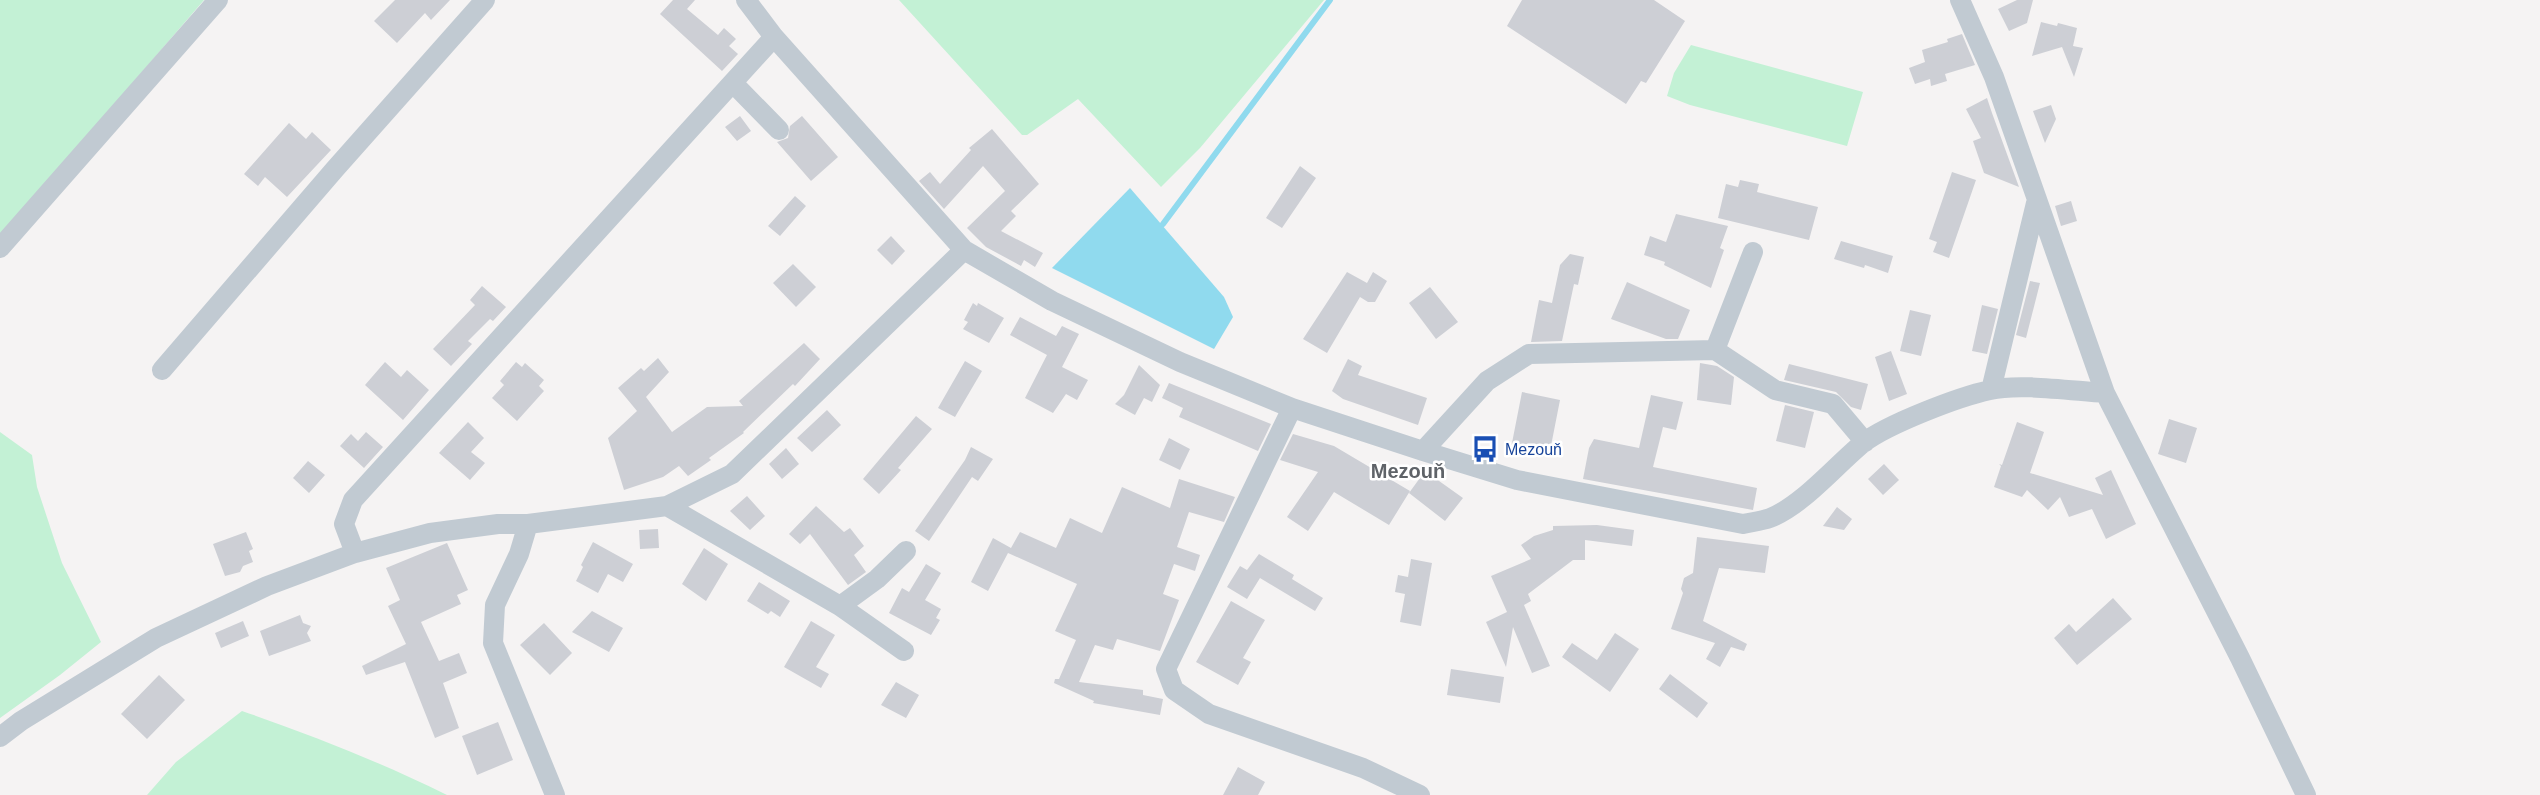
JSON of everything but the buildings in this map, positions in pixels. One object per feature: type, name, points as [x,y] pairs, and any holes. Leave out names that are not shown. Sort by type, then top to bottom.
[{"type":"street","points":[[0,248],[218,0]]},
{"type":"street","points":[[162,370],[335,169],[485,0]]},
{"type":"street","points":[[746,0],[774,37],[964,250],[1052,301],[1180,362],[1292,408],[1517,480],[1743,524],[1771,518],[1803,497],[1865,442],[1899,423],[1991,390],[2039,388],[2104,393]]},
{"type":"street","points":[[1960,0],[1994,77],[2104,393],[2241,658],[2306,795]]},
{"type":"street","points":[[355,553],[344,524],[353,500],[774,37]]},
{"type":"street","points":[[733,83],[779,130]]},
{"type":"street","points":[[1991,390],[2036,203]]},
{"type":"street","points":[[0,737],[21,721],[156,638],[267,586],[355,553],[430,533],[498,524],[528,524],[667,506],[732,474],[964,250]]},
{"type":"street","points":[[1714,350],[1753,252]]},
{"type":"street","points":[[1423,451],[1487,381],[1529,354],[1714,350],[1775,390],[1833,404],[1865,442]]},
{"type":"street","points":[[1292,408],[1167,669],[1174,690],[1209,714],[1363,768],[1420,795]]},
{"type":"street","points":[[667,506],[840,606],[904,651]]},
{"type":"street","points":[[528,524],[519,554],[495,605],[493,643],[555,795]]},
{"type":"street","points":[[840,606],[876,579],[906,551]]},
{"type":"green space","points":[[0,0],[204,0],[0,237]]},
{"type":"green space","points":[[899,0],[1324,0],[1200,148],[1161,187],[1078,99],[1027,135],[1022,135]]},
{"type":"green space","points":[[1691,45],[1863,92],[1847,146],[1690,105],[1667,96],[1674,73]]},
{"type":"green space","points":[[0,432],[32,455],[37,487],[62,563],[101,642],[0,718]]},
{"type":"green space","points":[[242,711],[346,750],[447,795],[147,795],[176,762]]},
{"type":"water","points":[[1130,188],[1224,297],[1233,317],[1214,349],[1052,268]]},
{"type":"waterway","points":[[1163,224],[1330,0]]},
{"type":"place","name":"Mezouň","points":[[1485,449]]},
{"type":"district","name":"Mezouň","points":[[1408,471]]}]
